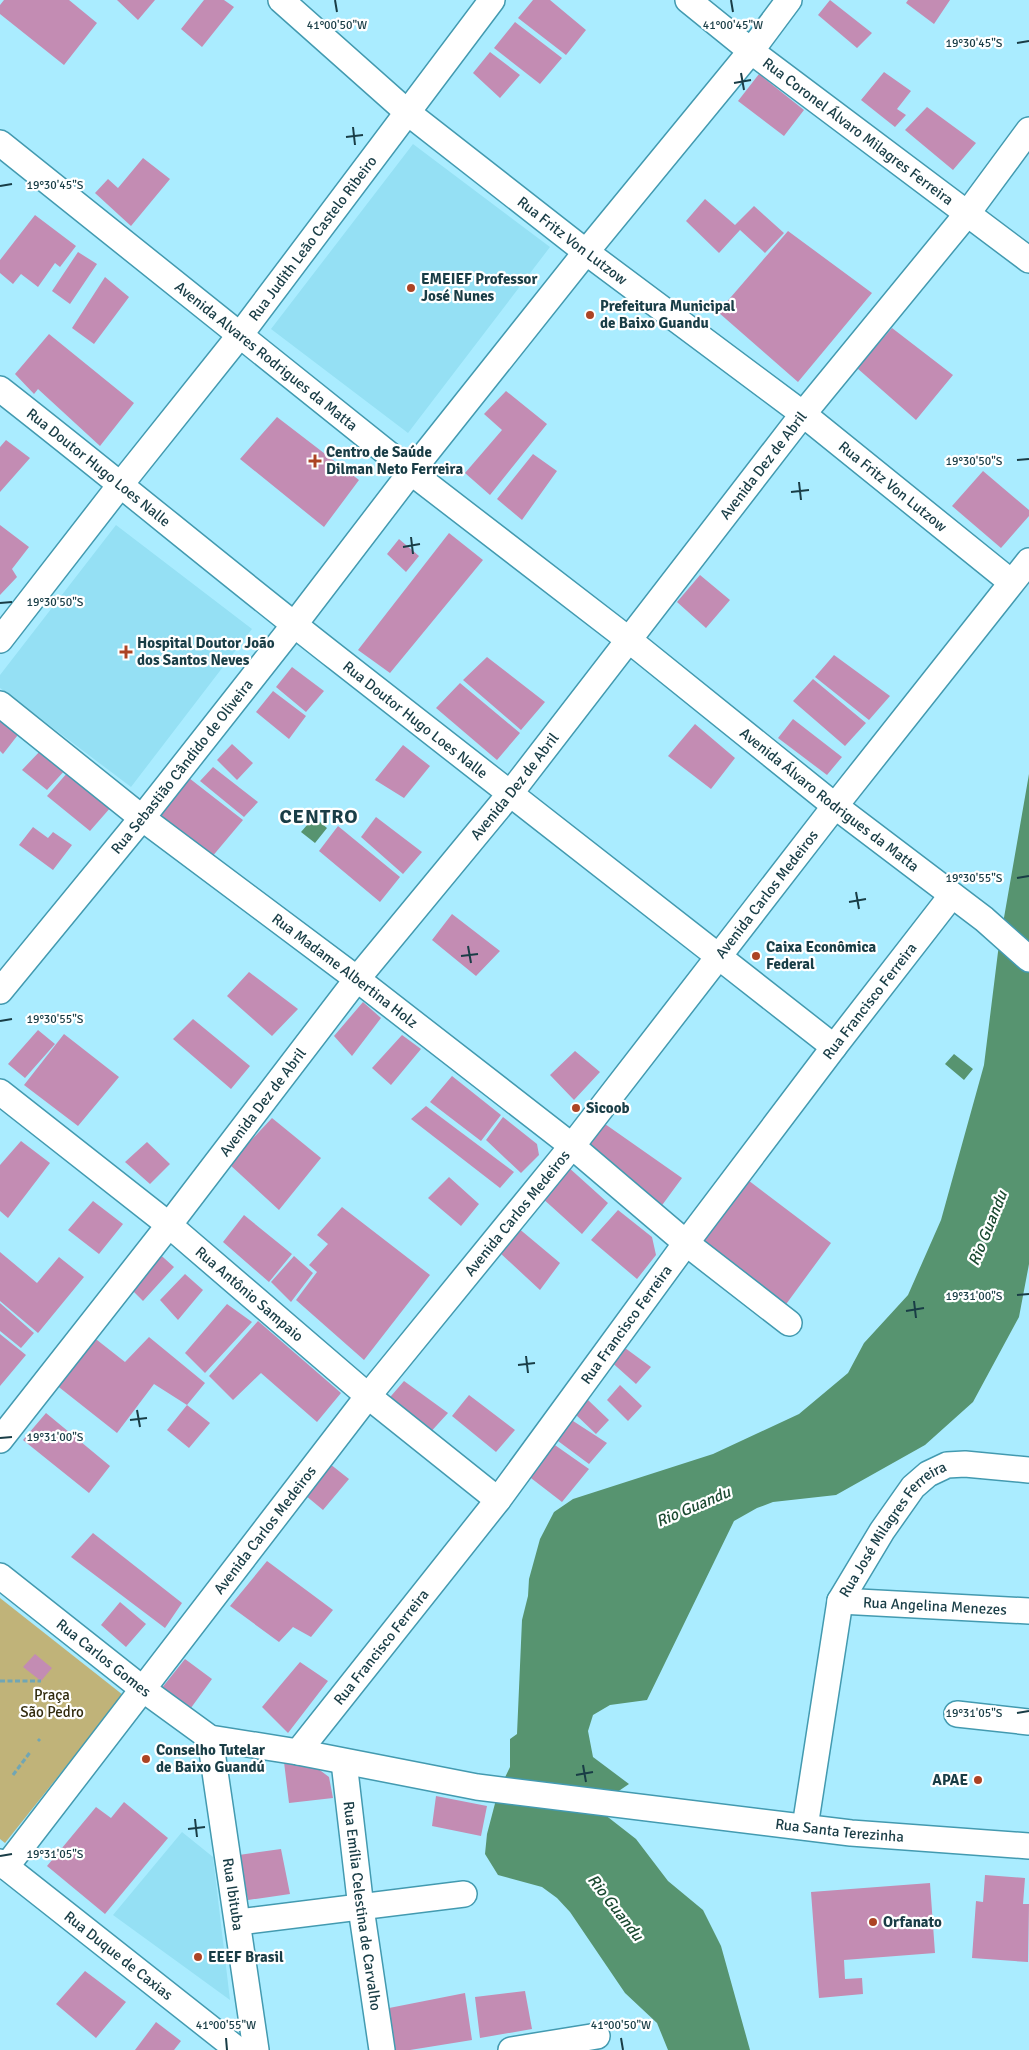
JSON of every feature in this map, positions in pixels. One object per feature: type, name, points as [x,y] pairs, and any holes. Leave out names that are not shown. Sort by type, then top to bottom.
[{"type":"street","name":"Rua Fritz Von Lutzow","points":[[281,0],[407,112],[586,252],[803,414],[1011,582]]},
{"type":"street","name":"Rua Judith Leão Castelo Ribeiro","points":[[0,640],[240,334],[492,0]]},
{"type":"street","name":"Rua Coronel Álvaro Milagres Ferreira","points":[[688,0],[751,51],[1029,260]]},
{"type":"street","name":"Rua Sebastião Cândido de Oliveira","points":[[0,991],[142,818],[294,625],[411,472],[586,252],[751,51],[789,0]]},
{"type":"street","name":"Avenida Dez de Abril","points":[[0,1440],[169,1225],[357,979],[509,794],[803,414],[967,214],[1029,130]]},
{"type":"street","name":"Avenida Alvares Rodrigues da Matta","points":[[0,143],[411,472],[629,640]]},
{"type":"street","name":"Rua Doutor Hugo Loes Nalle","points":[[0,389],[121,484],[294,625],[509,794],[720,956],[834,1047]]},
{"type":"street","name":"Avenida Carlos Medeiros","points":[[3,1864],[144,1690],[368,1396],[572,1146],[835,806],[1029,561]]},
{"type":"street","name":"Avenida Álvaro Rodrigues da Matta","points":[[629,640],[835,806],[984,919],[1029,958]]},
{"type":"street","name":"Rua Madame Albertina Holz","points":[[0,704],[142,818],[357,979],[572,1146],[686,1243],[789,1323]]},
{"type":"street","name":"Rua Francisco Ferreira","points":[[298,1752],[498,1500],[686,1243],[952,895]]},
{"type":"street","name":"Rua Antônio Sampaio","points":[[0,1092],[169,1225],[368,1396],[498,1500]]},
{"type":"street","name":"Rua José Milagres Ferreira","points":[[805,1827],[840,1601],[901,1501],[928,1474],[947,1465],[965,1464],[1029,1470]]},
{"type":"street","name":"Rua Carlos Gomes","points":[[0,1576],[144,1690],[210,1738]]},
{"type":"street","name":"Rua Angelina Menezes","points":[[840,1601],[1029,1612]]},
{"type":"street","points":[[957,1714],[1029,1722]]},
{"type":"street","name":"Rua Santa Terezinha","points":[[210,1738],[298,1752],[477,1787],[651,1810],[851,1833],[1029,1846]]},
{"type":"street","name":"Rua Ibituba","points":[[210,1738],[239,1922],[256,2050]]},
{"type":"street","name":"Rua Emília Celestina de Carvalho","points":[[344,1762],[361,1908],[382,2050]]},
{"type":"street","name":"Rua Duque de Caxias","points":[[3,1864],[238,2050]]},
{"type":"street","points":[[239,1922],[464,1894]]},
{"type":"street","points":[[510,2050],[597,2036]]},
{"type":"path","points":[[0,1681],[41,1681]]},
{"type":"path","points":[[12,1775],[31,1751]]},
{"type":"shaded area","name":"EMEIEF Professor José Nunes","points":[[413,144],[550,247],[408,433],[271,329]]},
{"type":"shaded area","name":"Hospital Doutor João dos Santos Neves","points":[[116,525],[252,629],[131,787],[0,688],[0,675]]},
{"type":"shaded area","name":"EEEF Brasil","points":[[182,1832],[213,1857],[230,2000],[113,1915]]},
{"type":"green space","name":"Praça São Pedro","points":[[0,1598],[123,1695],[5,1843],[0,1839]]},
{"type":"water","name":"Rio Guandu","points":[[1029,774],[1029,1264],[1019,1317],[973,1402],[925,1445],[836,1495],[773,1502],[757,1508],[734,1521],[647,1700],[610,1705],[593,1715],[588,1731],[593,1757],[629,1784],[595,1807],[636,1839],[668,1881],[703,1910],[721,1946],[750,2050],[668,2050],[657,2023],[625,1993],[570,1912],[557,1898],[542,1887],[498,1875],[485,1854],[487,1834],[498,1792],[510,1767],[510,1739],[517,1734],[522,1620],[528,1596],[529,1579],[540,1539],[554,1512],[573,1499],[713,1454],[799,1414],[848,1373],[864,1343],[908,1295],[941,1220],[984,1065],[998,952]]},
{"type":"water","points":[[314,817],[327,828],[315,843],[301,832]]},
{"type":"water","points":[[954,1054],[973,1069],[964,1080],[945,1064]]},
{"type":"building","points":[[4,0],[69,0],[97,23],[64,65],[0,14],[0,5]]},
{"type":"building","points":[[117,0],[155,0],[138,20]]},
{"type":"building","points":[[204,0],[224,0],[234,7],[202,47],[181,29]]},
{"type":"building","points":[[533,0],[550,0],[586,30],[566,55],[518,18]]},
{"type":"building","points":[[830,0],[872,33],[857,48],[818,15]]},
{"type":"building","points":[[908,0],[950,0],[934,24],[906,3]]},
{"type":"building","points":[[515,22],[562,58],[540,84],[494,48]]},
{"type":"building","points":[[490,52],[520,75],[500,98],[473,73]]},
{"type":"building","points":[[884,72],[911,91],[897,109],[906,115],[895,127],[861,100]]},
{"type":"building","points":[[759,74],[804,110],[784,136],[738,101]]},
{"type":"building","points":[[927,107],[976,143],[953,170],[905,130]]},
{"type":"building","points":[[143,158],[170,179],[131,226],[95,193],[108,179],[118,188]]},
{"type":"building","points":[[705,199],[735,225],[754,206],[784,233],[765,253],[740,230],[719,253],[686,221]]},
{"type":"building","points":[[35,215],[76,246],[60,267],[55,263],[38,287],[21,274],[13,284],[0,273],[0,260]]},
{"type":"building","points":[[788,231],[872,293],[798,382],[718,312]]},
{"type":"building","points":[[78,252],[97,264],[70,304],[52,291]]},
{"type":"building","points":[[105,277],[129,297],[94,344],[72,328]]},
{"type":"building","points":[[892,328],[953,375],[916,420],[857,368]]},
{"type":"building","points":[[49,334],[134,403],[100,446],[38,389],[34,394],[15,374]]},
{"type":"building","points":[[506,391],[547,424],[490,495],[465,473],[502,430],[484,414]]},
{"type":"building","points":[[277,417],[359,480],[324,527],[240,459]]},
{"type":"building","points":[[6,440],[30,458],[0,492],[0,447]]},
{"type":"building","points":[[533,454],[557,471],[522,520],[497,499]]},
{"type":"building","points":[[983,471],[1029,510],[1029,516],[1001,548],[952,506]]},
{"type":"building","points":[[0,525],[29,547],[12,569],[17,577],[0,595]]},
{"type":"building","points":[[449,533],[483,560],[390,673],[358,650]]},
{"type":"building","points":[[399,539],[419,556],[406,572],[387,554]]},
{"type":"building","points":[[700,575],[730,600],[706,628],[677,602]]},
{"type":"building","points":[[834,655],[890,696],[869,720],[815,677]]},
{"type":"building","points":[[487,657],[545,702],[521,730],[463,680]]},
{"type":"building","points":[[292,667],[324,691],[306,712],[276,687]]},
{"type":"building","points":[[813,679],[866,723],[845,746],[793,701]]},
{"type":"building","points":[[460,683],[520,733],[497,760],[436,708]]},
{"type":"building","points":[[273,691],[306,716],[289,739],[256,712]]},
{"type":"building","points":[[0,716],[21,731],[3,754],[0,751]]},
{"type":"building","points":[[793,719],[842,757],[827,775],[778,738]]},
{"type":"building","points":[[695,724],[735,758],[711,789],[668,756]]},
{"type":"building","points":[[232,744],[253,763],[237,780],[217,760]]},
{"type":"building","points":[[403,745],[430,766],[404,798],[375,780]]},
{"type":"building","points":[[42,749],[66,769],[47,790],[22,770]]},
{"type":"building","points":[[213,767],[258,802],[244,817],[200,781]]},
{"type":"building","points":[[68,772],[111,807],[90,831],[47,796]]},
{"type":"building","points":[[189,778],[243,820],[211,858],[158,813]]},
{"type":"building","points":[[376,817],[422,852],[403,874],[361,837]]},
{"type":"building","points":[[338,826],[400,877],[380,902],[319,851]]},
{"type":"building","points":[[33,827],[48,838],[53,832],[72,845],[53,870],[19,845]]},
{"type":"building","points":[[452,914],[500,951],[476,976],[432,940]]},
{"type":"building","points":[[249,972],[298,1009],[272,1036],[227,996]]},
{"type":"building","points":[[363,1002],[381,1018],[352,1056],[334,1036]]},
{"type":"building","points":[[193,1019],[250,1066],[231,1089],[173,1039]]},
{"type":"building","points":[[38,1030],[55,1044],[25,1078],[8,1064]]},
{"type":"building","points":[[64,1034],[119,1077],[78,1126],[24,1085]]},
{"type":"building","points":[[402,1035],[421,1049],[391,1085],[372,1068]]},
{"type":"building","points":[[575,1051],[600,1072],[574,1100],[550,1075]]},
{"type":"building","points":[[452,1076],[501,1115],[481,1141],[430,1102]]},
{"type":"building","points":[[426,1106],[514,1172],[500,1188],[411,1119]]},
{"type":"building","points":[[503,1117],[537,1144],[539,1155],[521,1173],[486,1140]]},
{"type":"building","points":[[272,1118],[321,1158],[279,1210],[229,1164]]},
{"type":"building","points":[[605,1124],[682,1178],[660,1208],[584,1150]]},
{"type":"building","points":[[21,1141],[50,1163],[8,1218],[0,1211],[0,1165]]},
{"type":"building","points":[[147,1142],[170,1164],[150,1184],[125,1162]]},
{"type":"building","points":[[567,1166],[608,1203],[582,1234],[541,1197]]},
{"type":"building","points":[[449,1177],[479,1204],[461,1226],[428,1198]]},
{"type":"building","points":[[744,1177],[831,1243],[784,1307],[696,1237]]},
{"type":"building","points":[[93,1201],[123,1224],[99,1254],[68,1230]]},
{"type":"building","points":[[342,1207],[430,1275],[364,1360],[296,1300],[317,1272],[309,1265],[328,1244],[317,1235]]},
{"type":"building","points":[[618,1210],[652,1237],[656,1255],[637,1279],[591,1240]]},
{"type":"building","points":[[244,1215],[292,1254],[269,1282],[223,1242]]},
{"type":"building","points":[[517,1227],[560,1263],[540,1290],[498,1251]]},
{"type":"building","points":[[155,1250],[174,1267],[143,1301],[126,1284]]},
{"type":"building","points":[[0,1252],[37,1283],[59,1257],[84,1277],[38,1333],[0,1301]]},
{"type":"building","points":[[294,1256],[313,1273],[291,1302],[271,1282]]},
{"type":"building","points":[[185,1274],[203,1290],[178,1320],[160,1300]]},
{"type":"building","points":[[0,1303],[34,1333],[21,1348],[0,1331]]},
{"type":"building","points":[[227,1304],[252,1322],[205,1373],[185,1353]]},
{"type":"building","points":[[258,1321],[341,1393],[317,1422],[261,1373],[233,1400],[209,1376]]},
{"type":"building","points":[[0,1334],[26,1355],[0,1386]]},
{"type":"building","points":[[92,1336],[125,1362],[149,1337],[205,1383],[187,1405],[154,1384],[117,1433],[55,1384]]},
{"type":"building","points":[[621,1345],[651,1367],[636,1384],[608,1359]]},
{"type":"building","points":[[404,1381],[448,1413],[427,1436],[385,1403]]},
{"type":"building","points":[[620,1385],[642,1406],[628,1421],[607,1400]]},
{"type":"building","points":[[469,1395],[515,1430],[496,1452],[452,1416]]},
{"type":"building","points":[[588,1400],[609,1420],[596,1434],[574,1413]]},
{"type":"building","points":[[187,1405],[210,1423],[189,1448],[167,1430]]},
{"type":"building","points":[[46,1413],[110,1466],[89,1493],[23,1440]]},
{"type":"building","points":[[570,1419],[607,1443],[589,1464],[554,1438]]},
{"type":"building","points":[[552,1443],[589,1469],[562,1502],[527,1475]]},
{"type":"building","points":[[330,1464],[349,1479],[323,1510],[305,1495]]},
{"type":"building","points":[[93,1533],[182,1603],[165,1628],[71,1557]]},
{"type":"building","points":[[267,1561],[333,1610],[311,1637],[293,1627],[279,1642],[230,1606]]},
{"type":"building","points":[[120,1602],[146,1624],[126,1647],[101,1625]]},
{"type":"building","points":[[35,1654],[52,1668],[41,1681],[23,1667]]},
{"type":"building","points":[[185,1659],[212,1679],[188,1712],[161,1689]]},
{"type":"building","points":[[300,1662],[328,1681],[288,1733],[262,1707]]},
{"type":"building","points":[[284,1762],[317,1768],[329,1777],[333,1798],[289,1803]]},
{"type":"building","points":[[436,1796],[487,1806],[481,1836],[432,1826]]},
{"type":"building","points":[[124,1802],[168,1838],[105,1914],[47,1866],[96,1807],[111,1818]]},
{"type":"building","points":[[281,1849],[290,1894],[248,1900],[239,1855]]},
{"type":"building","name":"Orfanato","points":[[985,1875],[1025,1878],[1023,1904],[1029,1904],[1028,1962],[972,1958],[976,1901],[983,1902]]},
{"type":"building","name":"Orfanato","points":[[930,1883],[935,1953],[844,1960],[845,1979],[862,1978],[863,1994],[819,1998],[811,1892]]},
{"type":"building","points":[[85,1971],[126,2002],[96,2038],[56,2004]]},
{"type":"building","points":[[525,1991],[532,2029],[480,2038],[475,1997]]},
{"type":"building","points":[[465,1993],[472,2040],[410,2050],[390,2050],[384,2009]]},
{"type":"building","points":[[156,2022],[181,2041],[174,2050],[135,2050]]},
{"type":"place","name":"EMEIEF Professor José Nunes","points":[[411,288]]},
{"type":"place","name":"Prefeitura Municipal de Baixo Guandu","points":[[590,315]]},
{"type":"place","name":"Centro de Saúde Dilman Neto Ferreira","points":[[315,461]]},
{"type":"place","name":"Hospital Doutor João dos Santos Neves","points":[[126,652]]},
{"type":"place","name":"Caixa Econômica Federal","points":[[756,956]]},
{"type":"place","name":"Sicoob","points":[[576,1108]]},
{"type":"place","name":"Conselho Tutelar de Baixo Guandú","points":[[146,1759]]},
{"type":"place","name":"APAE","points":[[978,1780]]},
{"type":"place","name":"Orfanato","points":[[873,1922]]},
{"type":"place","name":"EEEF Brasil","points":[[198,1957]]},
{"type":"district","name":"CENTRO","points":[[319,816]]}]
